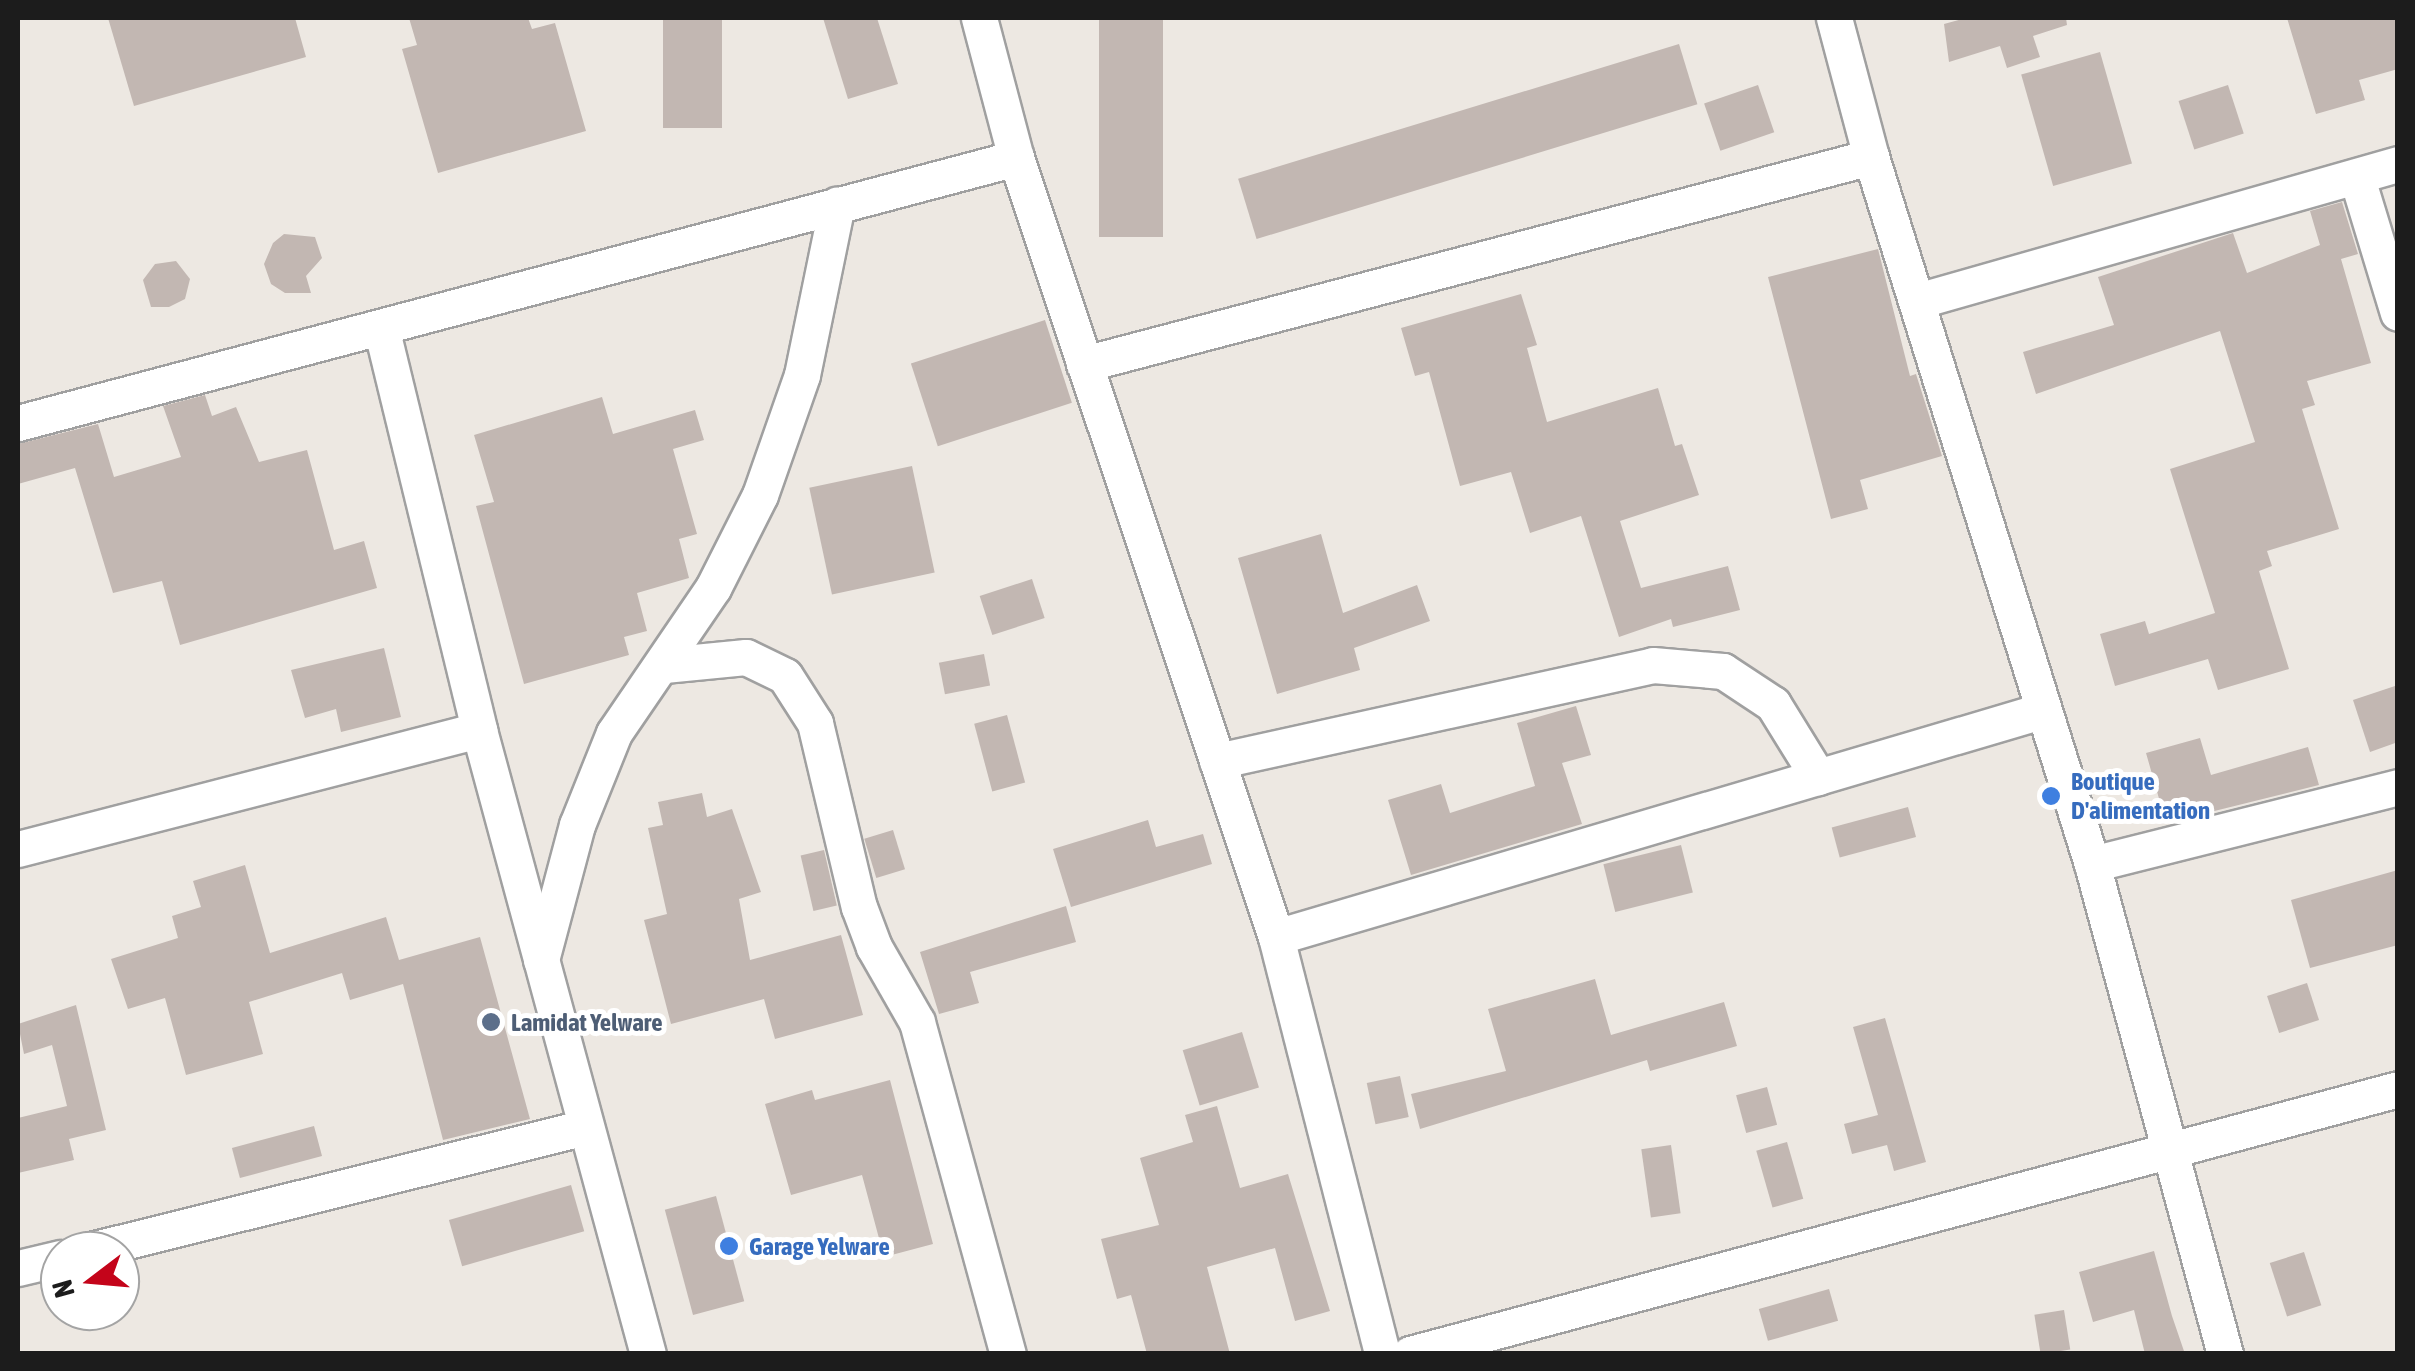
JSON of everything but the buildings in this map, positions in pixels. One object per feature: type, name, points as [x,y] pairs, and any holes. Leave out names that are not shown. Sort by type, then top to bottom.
[{"type":"street","points":[[980,18],[1016,158],[1276,936],[1382,1354]]},
{"type":"street","points":[[1834,18],[1871,156],[2041,711],[2092,864],[2225,1354]]},
{"type":"street","points":[[1084,364],[1871,156]]},
{"type":"street","points":[[18,423],[1016,158]]},
{"type":"street","points":[[1916,301],[2398,164]]},
{"type":"street","points":[[2356,178],[2398,313]]},
{"type":"street","points":[[541,961],[577,825],[614,734],[713,588],[760,495],[802,375],[838,205]]},
{"type":"street","points":[[381,327],[479,730],[648,1354]]},
{"type":"street","points":[[664,665],[746,657],[785,676],[815,722],[859,907],[874,948],[916,1022],[1008,1354]]},
{"type":"street","points":[[1217,762],[1652,665],[1722,671],[1773,704],[1818,777]]},
{"type":"street","points":[[1276,936],[2041,711]]},
{"type":"street","points":[[18,850],[479,730]]},
{"type":"street","points":[[2092,864],[2398,787]]},
{"type":"street","points":[[1410,1354],[2398,1090]]},
{"type":"street","points":[[140,1238],[586,1128]]},
{"type":"place","name":"Boutique D'alimentation","points":[[2051,796]]},
{"type":"place","name":"Lamidat Yelware","points":[[491,1022]]},
{"type":"place","name":"Garage Yelware","points":[[729,1246]]}]
